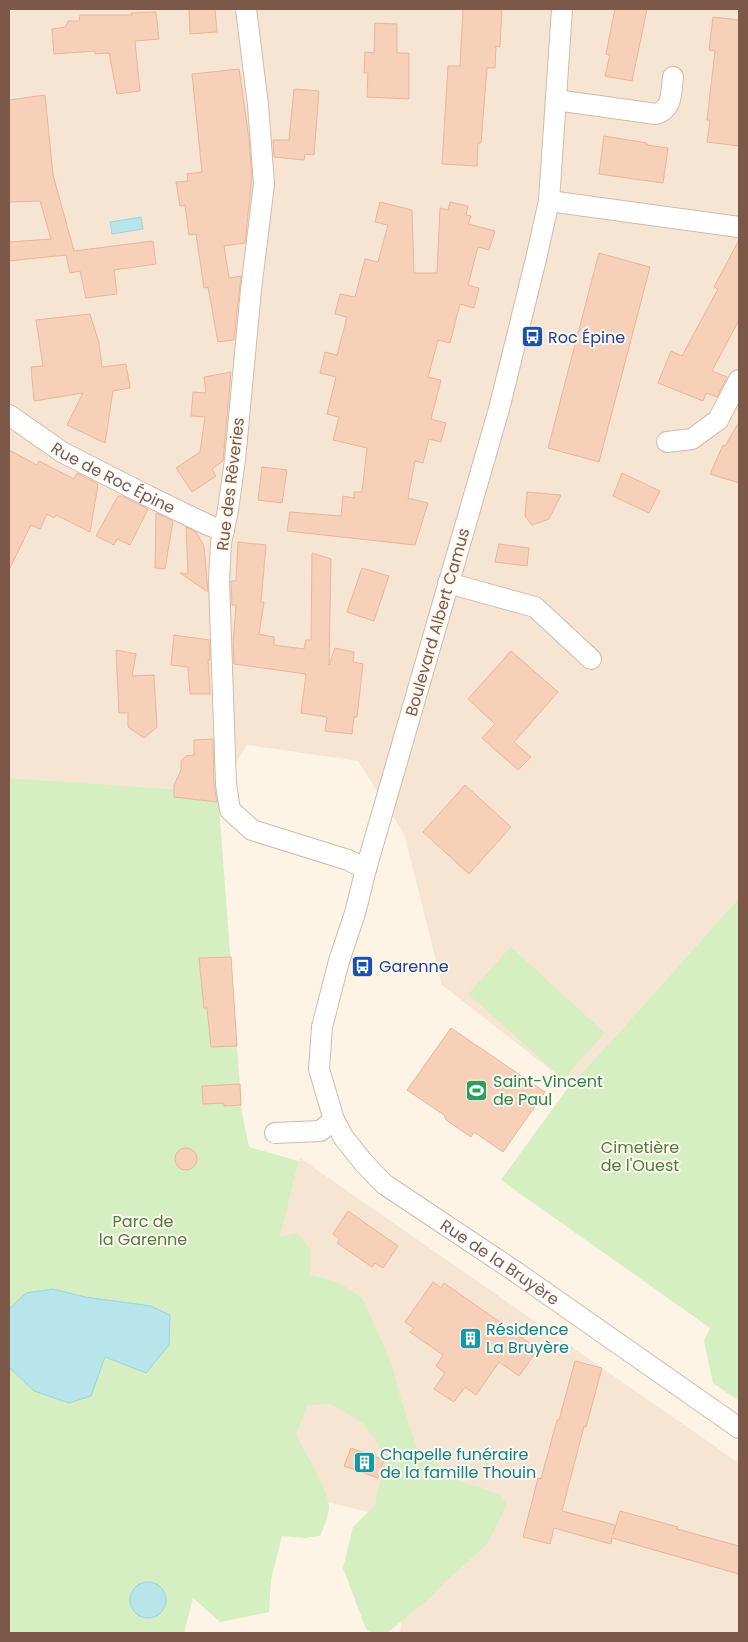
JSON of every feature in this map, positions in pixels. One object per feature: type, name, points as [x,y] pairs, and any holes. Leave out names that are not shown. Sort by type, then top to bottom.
[{"type":"street","name":"Rue des Rêveries","points":[[246,9],[258,105],[264,184],[251,290],[235,460],[221,543],[219,599],[226,784],[230,810],[252,830],[348,860],[366,869]]},
{"type":"street","name":"Boulevard Albert Camus","points":[[344,1138],[334,1120],[319,1069],[322,1027],[339,961],[355,913],[504,391],[549,201],[562,9]]},
{"type":"street","points":[[556,100],[656,114],[666,110],[670,104],[674,77]]},
{"type":"street","points":[[549,201],[739,227]]},
{"type":"street","points":[[667,442],[692,439],[718,420],[739,380]]},
{"type":"street","name":"Rue de Roc Épine","points":[[9,415],[62,452],[208,525],[225,528]]},
{"type":"street","points":[[448,583],[535,607],[591,659]]},
{"type":"street","points":[[275,1133],[320,1131],[334,1120]]},
{"type":"street","name":"Rue de la Bruyère","points":[[344,1138],[384,1184],[516,1272],[739,1428]]},
{"type":"shaded area","points":[[9,9],[739,9],[739,898],[570,1085],[442,985],[404,834],[358,761],[247,745],[218,792],[9,778]]},
{"type":"shaded area","points":[[300,1158],[739,1463],[739,1633],[400,1633],[413,1523],[219,1476]]},
{"type":"green space","name":"Parc de la Garenne","points":[[9,778],[218,792],[242,1113],[249,1147],[299,1161],[280,1237],[297,1233],[310,1249],[310,1275],[338,1282],[362,1298],[392,1364],[399,1393],[417,1448],[460,1481],[499,1494],[507,1505],[487,1544],[430,1598],[387,1633],[371,1633],[366,1629],[343,1568],[353,1527],[375,1505],[384,1460],[377,1442],[364,1424],[331,1404],[307,1405],[296,1435],[325,1490],[329,1506],[327,1517],[320,1536],[305,1538],[282,1536],[271,1580],[269,1612],[220,1622],[193,1598],[184,1633],[9,1633]]},
{"type":"green space","name":"Cimetière de l'Ouest","points":[[739,898],[739,1401],[713,1383],[704,1341],[710,1328],[501,1180],[570,1085]]},
{"type":"green space","points":[[511,947],[605,1033],[563,1079],[468,994]]},
{"type":"water","points":[[141,217],[143,229],[112,234],[110,222]]},
{"type":"water","points":[[53,1289],[85,1297],[151,1306],[170,1315],[169,1345],[146,1373],[105,1357],[91,1396],[69,1403],[34,1391],[9,1367],[9,1309],[26,1293]]},
{"type":"water","points":[[148,1582],[155,1583],[161,1587],[165,1593],[165,1607],[161,1613],[155,1617],[148,1618],[141,1617],[135,1613],[131,1607],[130,1600],[131,1593],[135,1587],[141,1583]]},
{"type":"building","points":[[189,9],[215,9],[217,32],[190,34]]},
{"type":"building","points":[[463,9],[502,9],[500,47],[496,46],[495,68],[487,68],[481,143],[478,143],[477,166],[442,164],[448,66],[460,66]]},
{"type":"building","points":[[615,9],[647,9],[632,81],[605,76],[610,55],[606,54]]},
{"type":"building","points":[[156,12],[159,39],[135,41],[140,91],[117,94],[109,53],[95,54],[95,51],[54,54],[52,29],[66,27],[68,21],[79,21],[80,15],[132,15],[131,13]]},
{"type":"building","points":[[713,17],[739,20],[739,146],[707,142],[710,120],[707,120],[715,51],[709,50]]},
{"type":"building","points":[[375,23],[397,24],[397,53],[409,53],[409,99],[367,97],[368,73],[364,73],[365,52],[374,53]]},
{"type":"building","points":[[239,69],[249,139],[252,177],[245,243],[224,246],[229,278],[241,276],[234,340],[218,342],[208,287],[204,288],[196,234],[189,235],[185,205],[180,206],[176,182],[188,181],[187,174],[202,172],[192,74]]},
{"type":"building","points":[[294,89],[319,91],[314,155],[305,154],[304,160],[274,157],[273,140],[289,140]]},
{"type":"building","points":[[45,95],[53,175],[74,251],[153,241],[156,264],[114,270],[117,294],[86,298],[80,271],[70,273],[66,255],[9,261],[9,242],[51,239],[40,201],[9,202],[9,100]]},
{"type":"building","points":[[604,136],[668,148],[663,183],[599,174]]},
{"type":"building","points":[[380,202],[412,210],[414,273],[437,273],[440,208],[448,210],[450,202],[468,206],[466,215],[471,216],[468,224],[495,231],[489,250],[478,247],[468,285],[479,288],[474,308],[460,304],[450,343],[438,340],[428,377],[441,380],[431,419],[446,423],[441,442],[429,439],[423,463],[415,461],[408,498],[428,503],[415,545],[287,531],[290,512],[341,516],[343,496],[354,498],[354,492],[362,492],[367,448],[333,440],[339,417],[327,414],[336,377],[320,373],[325,352],[337,355],[347,317],[335,314],[340,294],[355,297],[365,259],[378,262],[388,225],[375,222]]},
{"type":"building","points":[[739,240],[739,320],[712,371],[727,377],[717,397],[706,393],[703,401],[658,383],[671,351],[682,356],[718,289],[714,287]]},
{"type":"building","points":[[599,253],[650,267],[599,462],[548,448]]},
{"type":"building","points":[[90,314],[99,343],[102,367],[126,364],[130,388],[113,391],[105,443],[67,425],[83,393],[34,401],[31,367],[43,366],[36,320]]},
{"type":"building","points":[[231,372],[223,461],[212,469],[216,476],[192,492],[176,468],[200,452],[205,417],[191,416],[193,392],[206,393],[204,377]]},
{"type":"building","points":[[739,422],[739,483],[710,474],[723,445],[725,446]]},
{"type":"building","points":[[9,450],[37,465],[39,461],[74,479],[77,473],[98,484],[90,532],[56,515],[54,518],[47,514],[40,529],[31,525],[9,570]]},
{"type":"building","points":[[262,467],[287,470],[282,503],[258,500]]},
{"type":"building","points":[[622,473],[660,491],[649,513],[613,496]]},
{"type":"building","points":[[527,492],[561,495],[549,519],[532,525],[525,516]]},
{"type":"building","points":[[118,496],[122,496],[148,509],[130,545],[117,539],[114,545],[96,536]]},
{"type":"building","points":[[156,513],[173,521],[165,569],[155,568]]},
{"type":"building","points":[[186,527],[196,532],[204,546],[208,592],[180,573],[188,574]]},
{"type":"building","points":[[238,542],[266,545],[261,602],[264,602],[259,634],[274,637],[274,645],[304,649],[306,640],[311,640],[312,553],[331,559],[329,665],[335,648],[354,652],[353,662],[363,664],[357,717],[354,717],[352,734],[325,731],[327,717],[301,713],[306,674],[234,664],[233,644],[236,605],[232,605],[231,581],[236,581]]},
{"type":"building","points":[[499,544],[529,548],[527,566],[495,562]]},
{"type":"building","points":[[362,568],[389,576],[374,621],[347,612]]},
{"type":"building","points":[[174,635],[209,640],[210,694],[190,694],[188,667],[171,665]]},
{"type":"building","points":[[116,650],[136,654],[132,676],[154,675],[157,727],[144,738],[128,727],[128,713],[119,713]]},
{"type":"building","points":[[511,651],[558,692],[514,742],[531,757],[518,770],[482,738],[495,724],[468,699]]},
{"type":"building","points":[[213,739],[214,785],[217,802],[174,797],[174,785],[181,770],[181,761],[186,756],[194,755],[194,740]]},
{"type":"building","points":[[465,785],[511,827],[469,874],[423,832]]},
{"type":"building","points":[[231,957],[237,1046],[211,1047],[207,1008],[204,1008],[199,958]]},
{"type":"building","points":[[451,1028],[545,1092],[503,1152],[474,1132],[471,1137],[446,1120],[444,1115],[407,1090]]},
{"type":"building","points":[[240,1084],[241,1105],[224,1106],[224,1103],[203,1104],[202,1086]]},
{"type":"building","points":[[186,1148],[194,1151],[197,1159],[194,1167],[186,1170],[178,1167],[175,1159],[178,1151]]},
{"type":"building","points":[[348,1211],[398,1246],[383,1268],[375,1263],[372,1267],[337,1243],[340,1239],[333,1234]]},
{"type":"building","name":"Résidence La Bruyère","points":[[433,1282],[441,1288],[444,1283],[538,1349],[519,1376],[499,1362],[476,1395],[465,1387],[454,1402],[434,1389],[445,1373],[436,1366],[443,1355],[410,1332],[414,1328],[405,1322]]},
{"type":"building","points":[[575,1361],[602,1368],[586,1427],[584,1426],[562,1511],[615,1525],[613,1535],[620,1511],[739,1546],[739,1574],[612,1538],[611,1544],[554,1528],[550,1544],[523,1537],[538,1478],[541,1479]]},
{"type":"building","name":"Chapelle funéraire de la famille Thouin","points":[[351,1448],[384,1460],[378,1478],[344,1466]]},
{"type":"place","name":"Roc Épine","points":[[532,337]]},
{"type":"place","name":"Garenne","points":[[363,966]]},
{"type":"place","name":"Saint-Vincent de Paul","points":[[477,1090]]},
{"type":"place","name":"Résidence La Bruyère","points":[[470,1338]]},
{"type":"place","name":"Chapelle funéraire de la famille Thouin","points":[[364,1463]]}]
